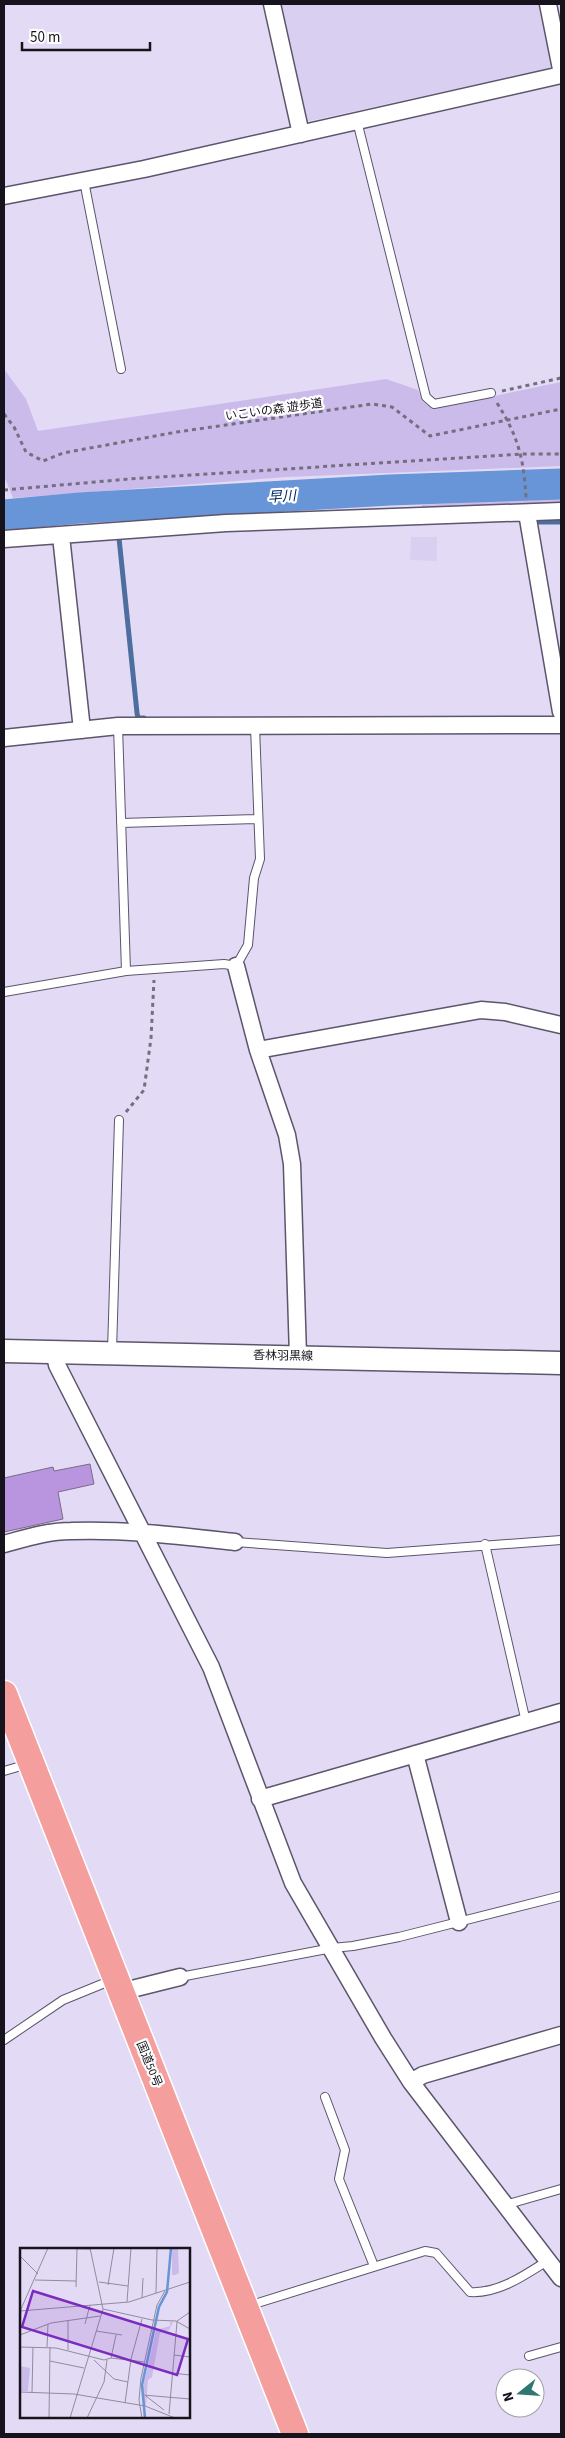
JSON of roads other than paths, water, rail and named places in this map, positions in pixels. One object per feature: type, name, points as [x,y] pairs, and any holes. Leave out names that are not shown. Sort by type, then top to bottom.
[{"type":"highway","name":"国道50号","points":[[4,1694],[295,2434]]},
{"type":"main road","name":"香林羽黒線","points":[[4,1351],[54,1350],[561,1363]]},
{"type":"street","points":[[272,4],[301,134]]},
{"type":"street","points":[[548,4],[561,69]]},
{"type":"street","points":[[4,196],[84,181],[301,134],[561,75]]},
{"type":"street","points":[[527,506],[561,712]]},
{"type":"street","points":[[4,539],[527,506],[561,511]]},
{"type":"street","points":[[61,536],[82,730]]},
{"type":"street","points":[[4,738],[118,726],[561,725]]},
{"type":"street","points":[[236,966],[258,1050],[286,1135],[292,1164],[298,1356]]},
{"type":"street","points":[[258,1050],[481,1010],[505,1012],[561,1025]]},
{"type":"street","points":[[54,1350],[57,1365],[211,1668],[286,1868],[410,2082],[561,2278]]},
{"type":"street","points":[[4,1544],[51,1533],[71,1531],[143,1533],[235,1542]]},
{"type":"street","points":[[260,1799],[561,1712]]},
{"type":"street","points":[[415,1754],[459,1922]]},
{"type":"street","points":[[118,1985],[180,1977]]},
{"type":"street","points":[[410,2082],[423,2075],[561,2035]]},
{"type":"lane","points":[[357,121],[426,397],[434,404],[490,393]]},
{"type":"lane","points":[[84,181],[121,369]]},
{"type":"lane","points":[[118,726],[126,972]]},
{"type":"lane","points":[[4,992],[126,972],[224,964],[236,966],[248,945],[254,878],[260,859],[255,726]]},
{"type":"lane","points":[[121,822],[258,818]]},
{"type":"lane","points":[[112,1352],[119,1120]]},
{"type":"lane","points":[[235,1542],[387,1553],[484,1544],[561,1540]]},
{"type":"lane","points":[[484,1544],[526,1722]]},
{"type":"lane","points":[[4,1770],[30,1764]]},
{"type":"lane","points":[[180,1977],[390,1939],[561,1896]]},
{"type":"lane","points":[[4,2040],[63,2000],[118,1985]]},
{"type":"lane","points":[[325,2097],[345,2150],[339,2179],[374,2266]]},
{"type":"lane","points":[[505,2205],[561,2189]]},
{"type":"lane","points":[[246,2307],[425,2250],[436,2253],[470,2292],[478,2293],[517,2280],[547,2261]]},
{"type":"lane","points":[[530,2356],[561,2347]]},
{"type":"waterway","name":"早川","points":[[4,515],[80,508],[390,490],[561,484]]},
{"type":"waterway","points":[[80,508],[81,517]]},
{"type":"waterway","points":[[539,522],[561,522]]},
{"type":"waterway","points":[[119,538],[137,713],[138,718],[144,718]]}]
